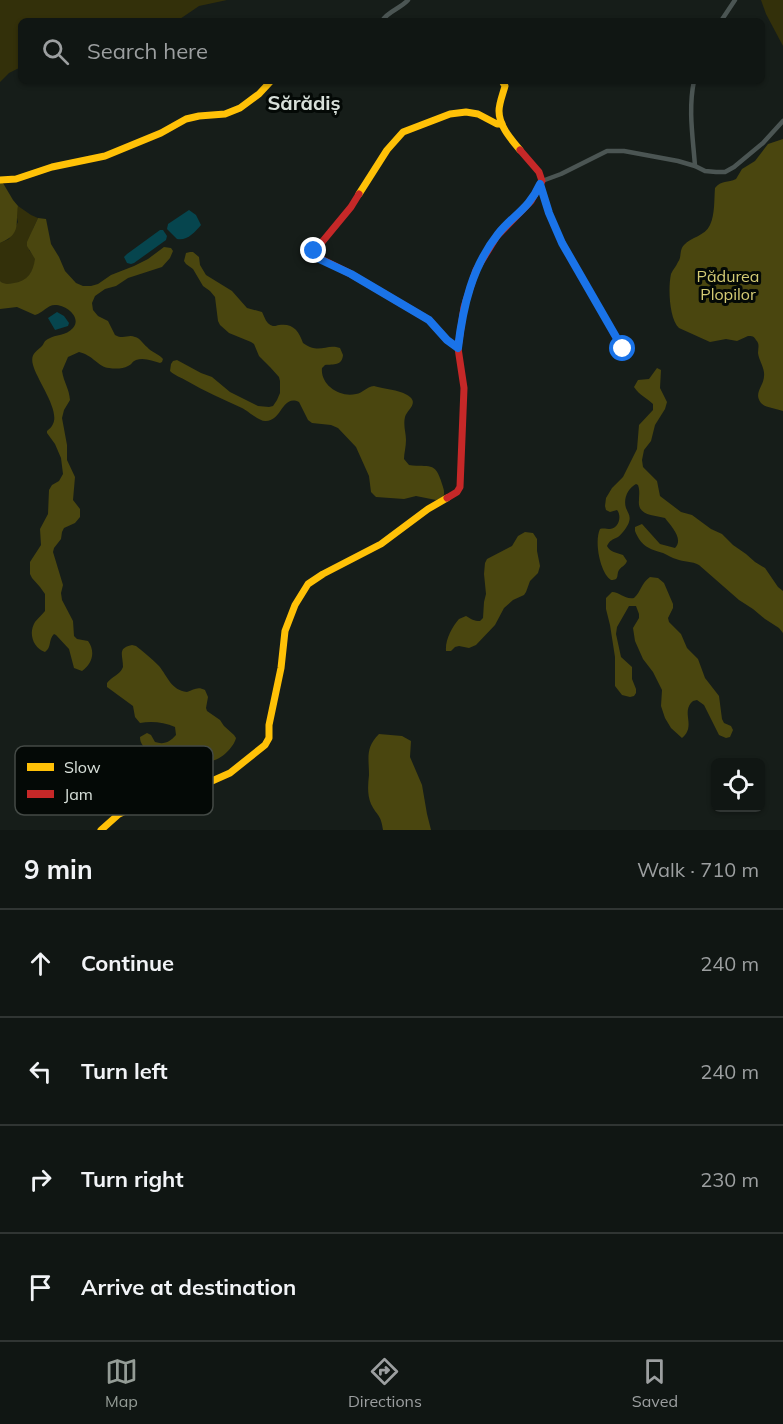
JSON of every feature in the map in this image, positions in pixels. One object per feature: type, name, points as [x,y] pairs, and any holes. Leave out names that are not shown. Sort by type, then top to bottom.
[{"type":"street","points":[[384,18],[408,0]]},
{"type":"street","points":[[723,18],[735,0]]},
{"type":"street","points":[[0,180],[16,179],[52,167],[105,156],[186,120],[199,116],[225,114],[240,108],[268,84]]},
{"type":"street","points":[[504,84],[499,111],[502,124],[509,137],[539,172],[549,213],[562,243],[623,349]]},
{"type":"street","points":[[693,84],[691,116],[695,166]]},
{"type":"street","points":[[458,348],[447,340],[429,320],[351,274],[317,258],[313,253],[351,207],[387,150],[403,132],[450,114],[466,112],[478,114],[502,124]]},
{"type":"street","points":[[213,781],[230,773],[266,745],[281,668],[285,631],[295,605],[308,584],[381,544],[428,509],[457,492],[460,487],[464,388],[458,348],[464,307],[476,270],[497,236],[531,201],[541,183],[607,151],[624,151],[695,166],[705,171],[725,171],[735,167],[783,121]]},
{"type":"street","points":[[101,830],[118,815]]},
{"type":"shaded area","points":[[0,0],[227,0],[199,6],[181,18],[18,18],[18,68],[9,73],[0,82]]},
{"type":"shaded area","points":[[761,0],[783,0],[783,46],[766,14]]},
{"type":"shaded area","points":[[18,206],[38,218],[33,229],[29,250],[36,259],[29,276],[23,282],[4,284],[0,281],[0,243],[9,239],[18,222],[16,214]]},
{"type":"green space","name":"Pădurea Plopilor","points":[[783,139],[783,411],[766,406],[759,399],[758,393],[764,380],[764,373],[758,353],[758,343],[754,338],[748,336],[737,341],[726,339],[710,342],[679,328],[671,310],[670,287],[671,274],[679,260],[682,247],[705,232],[712,221],[717,185],[736,179],[742,169],[755,161],[768,144]]},
{"type":"green space","points":[[0,178],[18,206],[15,232],[0,243]]},
{"type":"green space","points":[[38,218],[46,219],[51,244],[65,271],[76,283],[83,286],[98,284],[111,275],[148,259],[164,247],[171,248],[173,251],[162,267],[128,278],[116,286],[105,289],[95,296],[92,303],[93,310],[98,316],[108,321],[115,335],[137,338],[161,357],[162,362],[139,359],[126,367],[111,368],[102,366],[79,352],[68,357],[62,371],[70,400],[62,418],[67,460],[75,477],[73,500],[80,509],[80,517],[75,523],[64,528],[61,539],[53,552],[63,585],[62,600],[73,621],[74,636],[77,639],[88,641],[92,649],[90,661],[82,671],[74,668],[69,649],[56,635],[52,636],[49,648],[45,652],[35,644],[32,635],[33,626],[45,611],[45,594],[30,574],[30,562],[41,545],[40,529],[48,514],[49,490],[63,474],[61,458],[47,433],[53,424],[53,411],[35,371],[32,358],[46,340],[70,331],[76,320],[68,309],[55,305],[35,315],[17,307],[0,309],[0,281],[7,284],[19,282],[29,275],[33,268],[35,259],[27,242]]},
{"type":"green space","points":[[193,252],[199,257],[200,265],[206,275],[232,291],[247,308],[262,312],[270,325],[292,327],[300,335],[303,343],[314,348],[340,348],[343,355],[341,361],[322,368],[324,380],[332,389],[350,395],[374,386],[398,391],[410,397],[413,402],[404,420],[406,440],[404,459],[409,465],[426,466],[437,471],[443,488],[443,498],[436,500],[416,496],[404,499],[376,497],[371,492],[369,476],[356,447],[338,428],[312,423],[308,420],[299,402],[293,401],[285,404],[276,417],[263,421],[170,371],[171,364],[177,360],[212,377],[230,392],[258,406],[273,406],[280,393],[279,377],[259,356],[254,344],[229,333],[220,325],[215,297],[203,286],[193,269],[184,261],[186,253]]},
{"type":"green space","points":[[657,368],[661,370],[660,388],[667,402],[655,425],[651,441],[644,450],[643,467],[657,481],[660,496],[681,512],[692,515],[722,534],[733,545],[765,568],[783,591],[783,633],[739,600],[699,565],[674,559],[643,543],[635,531],[635,527],[642,524],[660,544],[675,548],[678,541],[676,533],[665,518],[643,512],[639,505],[639,489],[636,484],[626,498],[625,505],[630,518],[628,524],[621,534],[610,541],[607,546],[612,551],[623,555],[627,561],[619,570],[616,579],[611,580],[604,571],[598,549],[598,534],[600,529],[610,529],[616,526],[619,518],[617,510],[610,512],[606,510],[606,498],[623,477],[637,449],[639,425],[653,410],[653,404],[634,387],[638,380],[649,379]]},
{"type":"green space","points":[[525,532],[533,533],[537,539],[540,566],[526,592],[504,608],[495,625],[476,645],[469,648],[459,646],[446,651],[449,634],[459,619],[466,616],[480,621],[483,618],[486,594],[484,574],[487,559],[512,546],[518,536]]},
{"type":"green space","points":[[650,577],[658,578],[664,583],[673,604],[668,618],[669,622],[681,634],[687,648],[698,659],[705,678],[719,696],[722,719],[733,730],[730,737],[719,735],[704,705],[697,700],[689,705],[688,729],[682,738],[671,728],[661,706],[662,690],[635,641],[633,628],[639,618],[636,606],[629,606],[617,627],[616,634],[621,657],[632,667],[632,679],[636,693],[630,697],[622,695],[615,686],[615,657],[606,598],[612,592],[634,598]]},
{"type":"green space","points":[[127,646],[136,646],[156,663],[177,689],[187,692],[198,688],[205,690],[208,697],[207,711],[220,720],[236,738],[227,752],[213,760],[213,746],[143,746],[140,737],[147,733],[155,742],[164,743],[176,735],[175,727],[158,722],[140,723],[135,717],[133,706],[107,687],[107,683],[123,667],[123,650]]},
{"type":"green space","points":[[379,734],[402,736],[411,741],[410,757],[422,785],[431,830],[383,830],[380,818],[371,804],[368,790],[369,753]]},
{"type":"water","points":[[189,210],[196,215],[201,225],[187,238],[177,239],[167,229],[168,224]]},
{"type":"water","points":[[163,230],[167,236],[166,240],[134,263],[127,263],[124,257],[127,254]]},
{"type":"water","points":[[57,312],[69,323],[68,326],[55,330],[48,318]]},
{"type":"traffic: slow","points":[[0,180],[16,179],[52,167],[105,156],[161,133],[186,119],[225,114],[240,108],[268,84]]},
{"type":"traffic: slow","points":[[504,84],[499,111],[501,122],[520,150]]},
{"type":"traffic: slow","points":[[359,194],[387,150],[403,132],[450,114],[466,112],[478,114],[497,124],[502,124]]},
{"type":"traffic: slow","points":[[213,781],[230,773],[265,745],[269,738],[269,725],[281,668],[285,631],[295,605],[308,584],[381,544],[428,509],[447,498]]},
{"type":"traffic: slow","points":[[101,830],[118,815]]},
{"type":"traffic: jam","points":[[447,498],[457,492],[460,487],[464,388],[458,348],[464,307],[476,270],[497,236],[531,201],[542,181],[539,172],[520,150]]},
{"type":"traffic: jam","points":[[359,194],[313,255],[351,274],[429,320],[447,340],[458,348]]},
{"type":"district","name":"Sărădiș","points":[[304,103]]},
{"type":"route","points":[[314,251],[313,255],[317,258],[351,274],[429,320],[447,340],[458,348],[461,319],[476,270],[497,236],[531,201],[540,184],[562,243],[623,349]]}]
